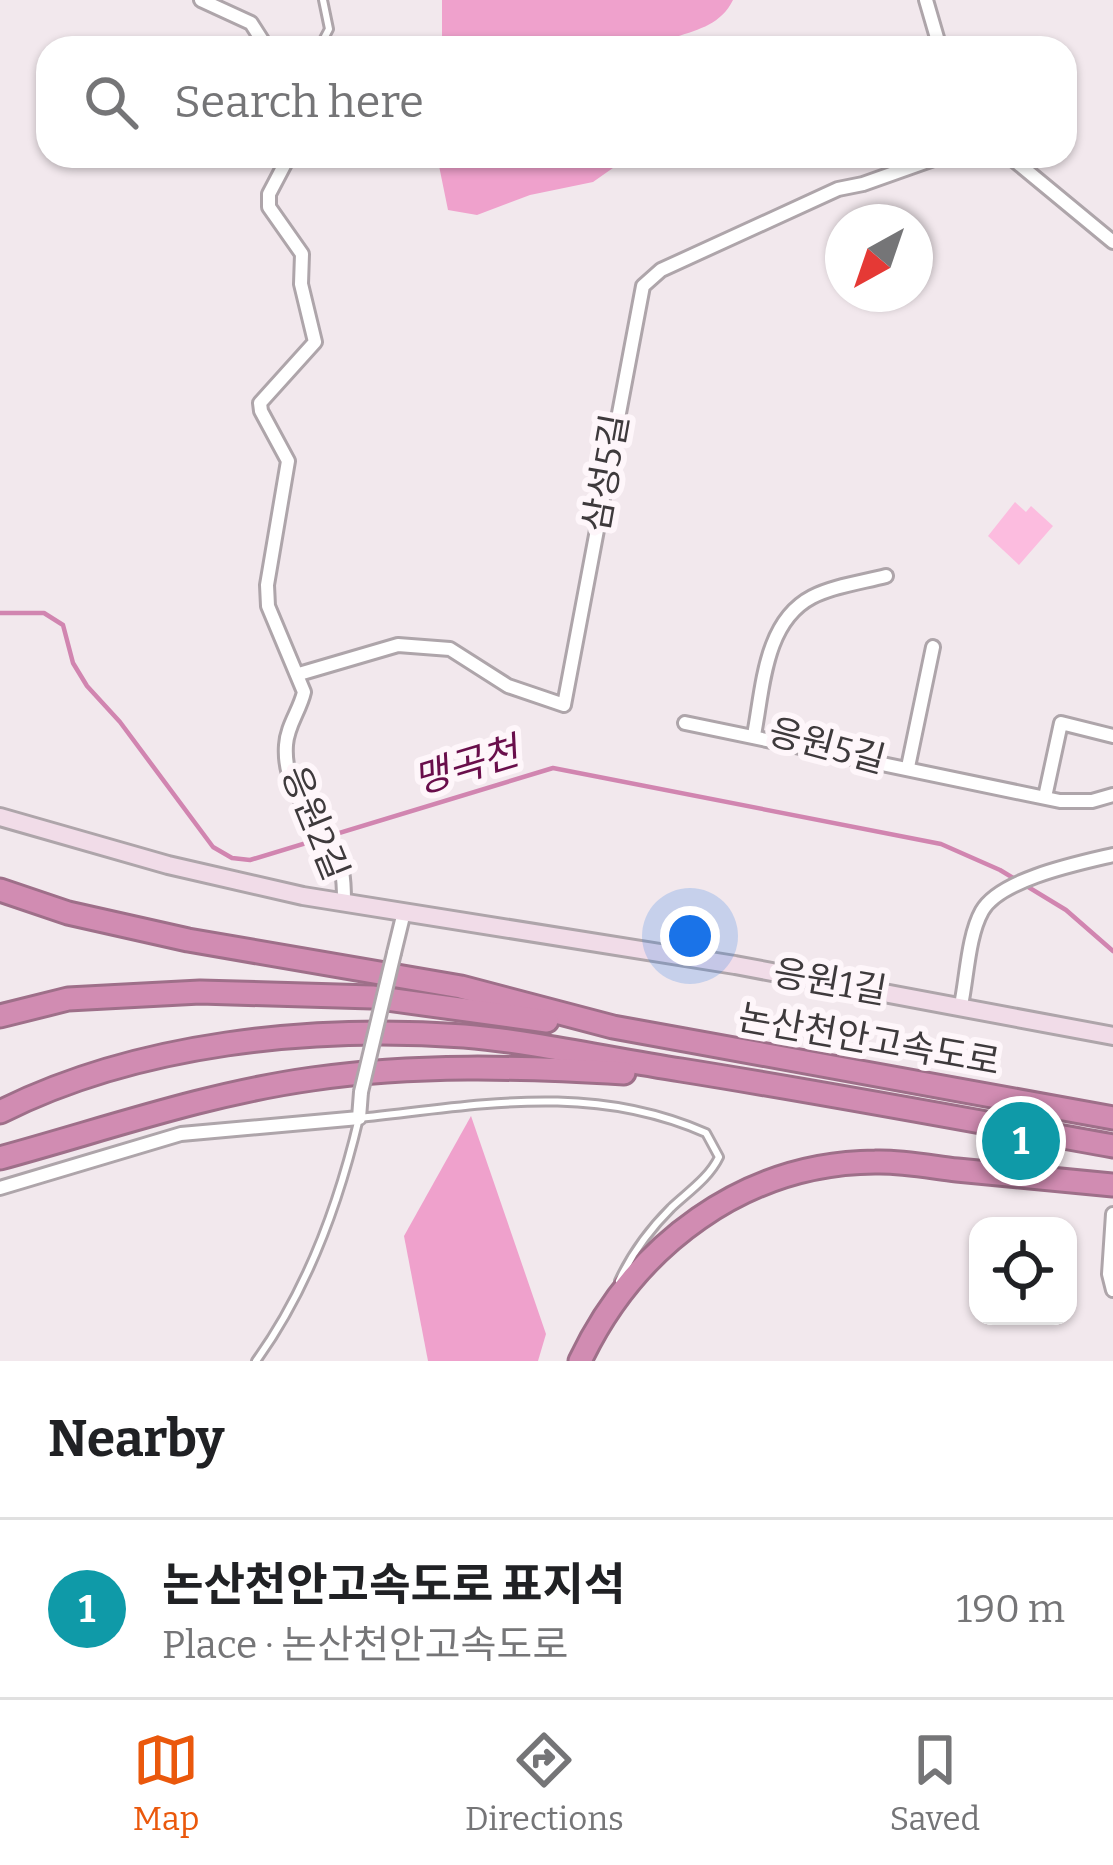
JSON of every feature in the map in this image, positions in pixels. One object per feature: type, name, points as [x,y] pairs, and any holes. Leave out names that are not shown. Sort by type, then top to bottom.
[{"type":"highway","points":[[0,890],[68,914],[188,940],[461,987],[613,1027]]},
{"type":"highway","points":[[0,1016],[68,999],[200,992],[372,997],[613,1027]]},
{"type":"highway","name":"논산천안고속도로","points":[[613,1027],[1113,1118]]},
{"type":"highway","points":[[0,1112],[88,1078],[182,1053],[226,1044],[348,1033],[467,1036],[744,1080]]},
{"type":"highway","points":[[0,1158],[163,1111],[312,1079],[457,1066],[744,1080]]},
{"type":"highway","name":"논산천안고속도로","points":[[744,1080],[1113,1146]]},
{"type":"highway","points":[[580,1361],[603,1317],[633,1276],[674,1237],[714,1206],[791,1173],[875,1162],[1113,1185]]},
{"type":"street","points":[[201,0],[251,23],[260,36]]},
{"type":"street","points":[[926,0],[936,36]]},
{"type":"street","points":[[283,168],[269,194],[269,207],[302,254],[301,284],[315,342],[260,403],[288,461],[267,585],[268,606],[299,674]]},
{"type":"street","name":"삼성5길","points":[[299,674],[398,645],[450,649],[508,686],[563,705],[644,286],[661,270],[838,189],[908,168]]},
{"type":"street","points":[[1024,168],[1113,242]]},
{"type":"street","name":"응원5길","points":[[886,576],[816,595],[780,628],[754,735],[1045,797],[1092,801],[1113,795]]},
{"type":"street","name":"응원5길","points":[[908,767],[933,646]]},
{"type":"street","name":"응원2길","points":[[299,674],[304,692],[286,743],[288,761],[302,808],[342,871],[344,901]]},
{"type":"street","points":[[686,723],[754,735]]},
{"type":"street","points":[[1045,797],[1061,724],[1113,736]]},
{"type":"street","name":"응원1길","points":[[0,817],[168,865],[303,896],[961,1005],[1113,1036]]},
{"type":"street","points":[[961,1005],[980,914],[990,900],[1041,874],[1113,855]]},
{"type":"street","points":[[0,1188],[181,1134],[359,1118],[404,911]]},
{"type":"street","points":[[1113,1214],[1109,1274],[1113,1290]]},
{"type":"lane","points":[[323,0],[329,28],[325,36]]},
{"type":"lane","points":[[256,1361],[278,1330],[336,1208],[359,1118],[485,1104],[593,1100],[631,1106],[706,1133],[719,1157],[713,1169],[637,1248],[603,1317]]},
{"type":"shaded area","points":[[442,0],[733,0],[716,20],[679,36],[442,36]]},
{"type":"shaded area","points":[[439,168],[613,168],[593,182],[530,195],[477,215],[448,210]]},
{"type":"shaded area","points":[[1015,502],[1026,512],[1031,506],[1053,526],[1019,565],[988,536]]},
{"type":"shaded area","points":[[471,1116],[546,1334],[538,1361],[428,1361],[404,1236]]},
{"type":"waterway","name":"맹곡천","points":[[0,613],[44,613],[63,625],[73,663],[87,686],[120,722],[213,847],[232,858],[250,860],[553,768],[941,844],[1000,870],[1066,910],[1113,951]]},
{"type":"place","name":"논산천안고속도로 표지석","points":[[1021,1141]]}]
